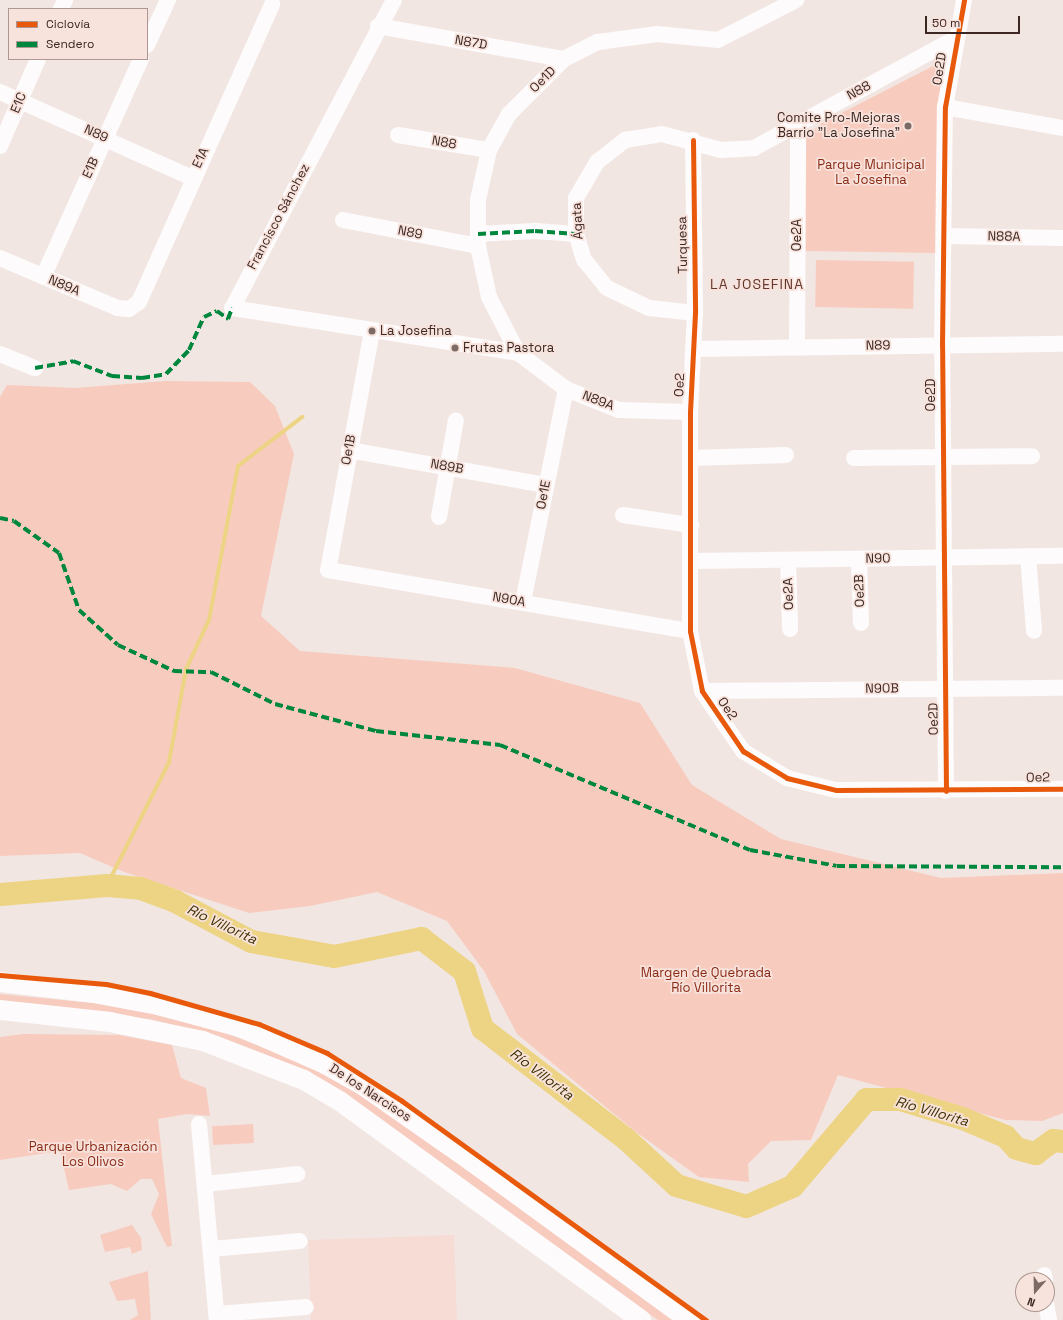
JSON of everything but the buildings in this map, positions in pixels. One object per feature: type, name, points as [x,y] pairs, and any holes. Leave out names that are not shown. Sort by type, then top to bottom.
[{"type":"main road","name":"De los Narcisos","points":[[0,982],[94,993],[158,1005],[243,1028],[325,1064],[364,1086],[471,1161],[689,1320]]},
{"type":"main road","name":"De los Narcisos","points":[[0,1010],[110,1022],[203,1041],[304,1080],[341,1102],[641,1320]]},
{"type":"street","points":[[148,43],[168,0]]},
{"type":"street","name":"Francisco Sánchez","points":[[372,331],[232,308],[378,26],[394,0]]},
{"type":"street","name":"Oe1D","points":[[478,240],[478,200],[489,150],[509,114],[564,59],[598,42],[657,34],[718,40],[796,0]]},
{"type":"street","name":"Oe2D","points":[[946,791],[942,345],[945,236],[945,107],[956,38],[964,0]]},
{"type":"street","name":"E1A","points":[[129,309],[139,302],[192,178],[272,1]]},
{"type":"street","name":"N87D","points":[[378,26],[564,59]]},
{"type":"street","name":"N88","points":[[693,140],[721,150],[746,151],[956,38]]},
{"type":"street","name":"E1C","points":[[0,146],[38,60]]},
{"type":"street","name":"E1B","points":[[42,277],[141,60]]},
{"type":"street","name":"N89","points":[[0,92],[192,178]]},
{"type":"street","points":[[945,107],[1063,128]]},
{"type":"street","name":"Oe2A","points":[[797,347],[798,124]]},
{"type":"street","name":"Ágata","points":[[693,140],[662,134],[626,140],[596,162],[576,198],[576,234],[584,260],[608,288],[649,308],[695,313]]},
{"type":"street","name":"N88","points":[[398,135],[489,150]]},
{"type":"street","name":"Turquesa","points":[[693,140],[695,313],[693,349]]},
{"type":"street","name":"N89","points":[[343,220],[478,240],[534,231],[576,234]]},
{"type":"street","name":"N88A","points":[[945,236],[1063,238]]},
{"type":"street","name":"N89A","points":[[478,240],[489,297],[518,353],[566,389],[619,410],[690,412]]},
{"type":"street","name":"N89A","points":[[0,258],[118,308],[129,309]]},
{"type":"street","name":"N89A","points":[[372,331],[518,353]]},
{"type":"street","name":"Oe1B","points":[[328,570],[372,331]]},
{"type":"street","name":"N89","points":[[693,349],[1063,344]]},
{"type":"street","name":"Oe2","points":[[693,349],[690,412],[692,561],[690,631],[702,691],[743,751],[787,778],[836,790],[946,791],[1063,789]]},
{"type":"street","points":[[0,354],[35,368]]},
{"type":"street","name":"Oe1E","points":[[523,602],[566,389]]},
{"type":"street","points":[[439,517],[456,420]]},
{"type":"street","name":"N89B","points":[[349,450],[546,485]]},
{"type":"street","points":[[691,458],[786,455]]},
{"type":"street","points":[[854,458],[1032,456]]},
{"type":"street","points":[[623,515],[691,525]]},
{"type":"street","points":[[1028,556],[1034,630]]},
{"type":"street","name":"N90","points":[[692,561],[1063,556]]},
{"type":"street","name":"Oe2B","points":[[859,559],[861,623]]},
{"type":"street","name":"Oe2A","points":[[788,560],[790,629]]},
{"type":"street","name":"N90A","points":[[328,570],[690,631]]},
{"type":"street","name":"N90B","points":[[702,691],[1063,688]]},
{"type":"street","points":[[199,1124],[216,1317],[306,1307]]},
{"type":"street","points":[[205,1184],[297,1174]]},
{"type":"street","points":[[211,1249],[300,1241]]},
{"type":"shaded area","points":[[454,1235],[457,1320],[311,1320],[308,1240]]},
{"type":"green space","name":"Parque Municipal La Josefina","points":[[939,63],[947,65],[937,253],[804,251],[803,150],[808,135],[822,123]]},
{"type":"green space","points":[[816,260],[914,262],[913,309],[815,307]]},
{"type":"green space","name":"Margen de Quebrada Río Villorita","points":[[165,381],[250,382],[275,406],[294,454],[261,616],[300,651],[515,668],[640,703],[692,785],[781,839],[941,878],[1063,873],[1063,1113],[1042,1121],[1005,1120],[838,1075],[811,1140],[771,1141],[748,1164],[749,1182],[699,1177],[636,1132],[517,1034],[484,971],[447,921],[377,892],[310,906],[249,913],[124,872],[80,853],[0,856],[0,397],[7,385],[75,388]]},
{"type":"green space","points":[[0,994],[93,1003],[150,1013],[220,1031],[309,1065],[377,1105],[676,1320],[658,1320],[342,1091],[218,1036],[150,1019],[0,1006]]},
{"type":"green space","name":"Parque Urbanización Los Olivos","points":[[24,1034],[119,1035],[172,1045],[181,1078],[206,1088],[210,1116],[187,1114],[158,1119],[172,1246],[167,1247],[151,1214],[159,1194],[152,1179],[141,1179],[127,1191],[111,1184],[69,1190],[60,1151],[0,1160],[0,1037]]},
{"type":"green space","points":[[253,1124],[254,1143],[213,1145],[212,1126]]},
{"type":"green space","points":[[132,1225],[141,1238],[142,1250],[132,1254],[130,1247],[105,1252],[100,1235]]},
{"type":"green space","points":[[148,1271],[151,1320],[130,1320],[138,1315],[135,1299],[117,1301],[109,1282]]},
{"type":"waterway","points":[[107,885],[169,762],[186,669],[209,620],[238,466],[302,417]]},
{"type":"waterway","name":"Río Villorita","points":[[0,894],[107,885],[140,888],[175,901],[251,941],[334,956],[421,938],[464,971],[482,1028],[625,1138],[676,1185],[746,1206],[792,1186],[866,1099],[900,1099],[962,1118],[1005,1136],[1016,1148],[1035,1153],[1053,1140],[1063,1141]]},
{"type":"marked path","points":[[478,234],[535,231],[576,234]]},
{"type":"marked path","points":[[35,368],[73,361],[112,376],[142,378],[166,374],[189,350],[204,317],[217,311],[228,319],[232,308]]},
{"type":"marked path","points":[[0,518],[14,521],[59,553],[79,610],[118,645],[174,671],[211,672],[275,704],[376,731],[500,745],[750,850],[837,866],[1063,867]]},
{"type":"cycle path","points":[[946,791],[942,345],[945,107],[964,0]]},
{"type":"cycle path","points":[[693,140],[695,313],[690,412],[690,631],[702,691],[743,751],[787,778],[836,790],[1063,789]]},
{"type":"cycle path","points":[[0,975],[106,984],[150,993],[259,1024],[327,1053],[402,1101],[706,1320]]},
{"type":"place","name":"Comite Pro-Mejoras Barrio \"La Josefina\"","points":[[908,126]]},
{"type":"place","name":"La Josefina","points":[[372,331]]},
{"type":"place","name":"Frutas Pastora","points":[[455,348]]},
{"type":"district","name":"LA JOSEFINA","points":[[757,284]]}]
